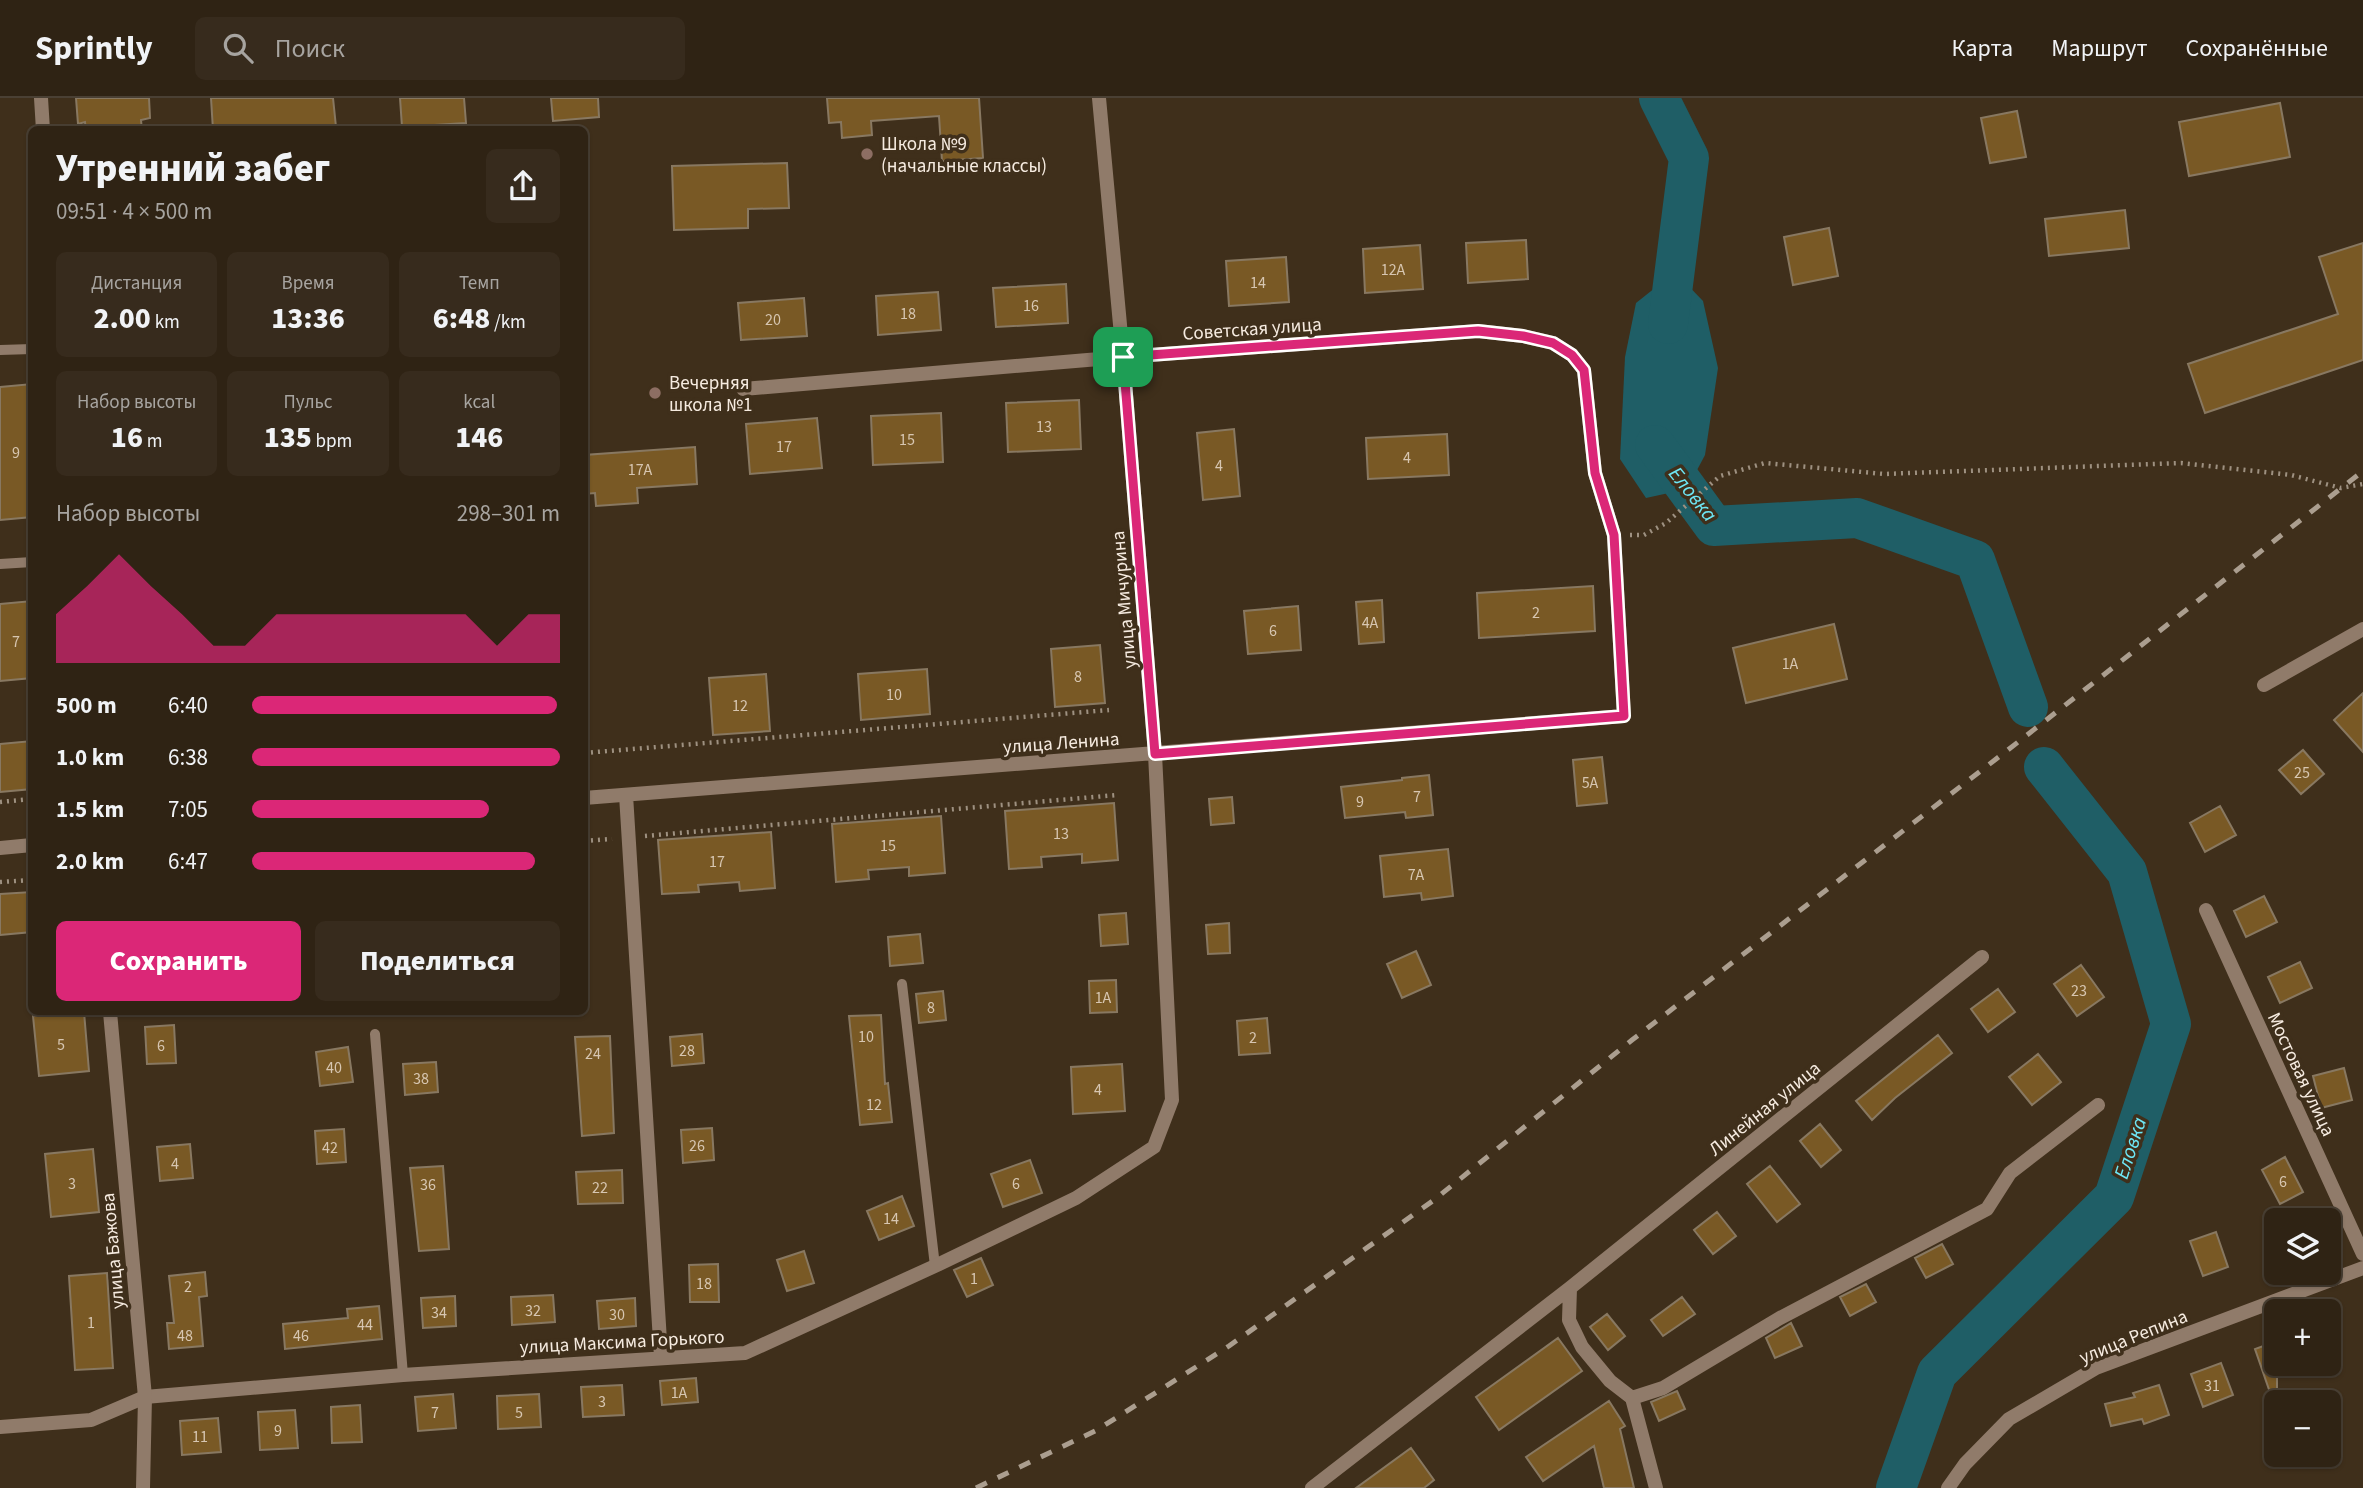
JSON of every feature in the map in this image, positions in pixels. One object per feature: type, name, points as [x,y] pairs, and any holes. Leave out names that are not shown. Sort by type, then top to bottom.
[{"type":"street","points":[[41,98],[43,126]]},
{"type":"street","name":"улица Мичурина","points":[[1099,98],[1155,754],[1172,1100]]},
{"type":"street","name":"Советская улица","points":[[743,389],[1478,331],[1523,336],[1553,343],[1572,355],[1584,370],[1595,473],[1614,535]]},
{"type":"street","name":"улица Ленина","points":[[588,798],[1624,716],[1614,535]]},
{"type":"street","points":[[2264,685],[2363,629]]},
{"type":"street","points":[[626,795],[661,1357]]},
{"type":"street","points":[[0,848],[28,845]]},
{"type":"street","name":"Мостовая улица","points":[[2206,910],[2363,1254]]},
{"type":"street","name":"Линейная улица","points":[[1312,1488],[1570,1288],[1982,957]]},
{"type":"street","name":"улица Бажова","points":[[110,1015],[145,1396],[143,1488]]},
{"type":"street","name":"улица Максима Горького","points":[[0,1427],[91,1420],[145,1396],[403,1375],[745,1353],[1076,1198],[1154,1147],[1172,1100]]},
{"type":"street","points":[[1632,1398],[1663,1388],[1780,1318],[1987,1209],[2010,1173],[2098,1105]]},
{"type":"street","name":"улица Репина","points":[[1948,1488],[1965,1464],[2009,1419],[2096,1368],[2363,1268]]},
{"type":"street","points":[[1570,1288],[1569,1320],[1582,1347],[1610,1381],[1632,1398],[1656,1488]]},
{"type":"lane","points":[[0,350],[28,349]]},
{"type":"lane","points":[[0,564],[28,562]]},
{"type":"lane","points":[[902,984],[935,1266]]},
{"type":"lane","points":[[375,1034],[403,1375]]},
{"type":"path","points":[[1614,535],[1644,535],[1666,523],[1720,476],[1765,463],[1884,474],[2181,463],[2291,475],[2341,488],[2363,484]]},
{"type":"path","points":[[588,753],[1110,710]]},
{"type":"path","points":[[588,841],[1117,795]]},
{"type":"path","points":[[0,802],[28,799]]},
{"type":"path","points":[[0,882],[28,880]]},
{"type":"water","points":[[1675,272],[1703,301],[1718,368],[1705,455],[1687,489],[1646,498],[1620,459],[1625,357],[1636,303]]},
{"type":"building","points":[[76,98],[149,98],[150,118],[141,120],[142,126],[86,126],[85,122],[78,124]]},
{"type":"building","points":[[211,98],[333,98],[336,126],[213,126]]},
{"type":"building","points":[[400,98],[464,98],[466,123],[402,126]]},
{"type":"building","points":[[551,98],[598,98],[599,117],[553,121]]},
{"type":"building","points":[[827,98],[979,98],[983,158],[942,161],[939,116],[871,121],[872,135],[842,138],[841,122],[829,123]]},
{"type":"building","points":[[2280,103],[2290,157],[2189,176],[2179,122]]},
{"type":"building","points":[[2017,111],[2026,157],[1990,163],[1981,118]]},
{"type":"building","points":[[787,163],[789,208],[748,209],[748,228],[674,230],[672,166]]},
{"type":"building","points":[[2125,210],[2129,248],[2049,256],[2045,219]]},
{"type":"building","points":[[1829,228],[1838,276],[1793,285],[1784,237]]},
{"type":"building","points":[[1526,240],[1528,279],[1468,283],[1466,243]]},
{"type":"building","points":[[2363,243],[2363,360],[2205,413],[2188,364],[2338,314],[2319,257]]},
{"type":"building","points":[[1420,245],[1423,289],[1365,293],[1363,249]]},
{"type":"building","points":[[1286,257],[1289,302],[1229,306],[1226,261]]},
{"type":"building","points":[[1066,284],[1068,323],[996,327],[993,288]]},
{"type":"building","points":[[938,292],[941,330],[878,335],[876,296]]},
{"type":"building","points":[[804,298],[807,336],[741,340],[738,303]]},
{"type":"building","points":[[28,384],[28,517],[0,520],[0,387]]},
{"type":"building","points":[[1079,400],[1081,449],[1008,452],[1006,403]]},
{"type":"building","points":[[941,413],[943,462],[873,465],[871,416]]},
{"type":"building","points":[[817,418],[822,468],[750,474],[746,424]]},
{"type":"building","points":[[1234,429],[1240,496],[1203,500],[1197,433]]},
{"type":"building","points":[[1447,434],[1449,475],[1368,479],[1366,438]]},
{"type":"building","points":[[695,447],[697,484],[637,488],[638,503],[596,506],[595,493],[588,494],[588,455]]},
{"type":"building","points":[[1593,586],[1595,631],[1479,638],[1477,593]]},
{"type":"building","points":[[1382,600],[1384,642],[1359,644],[1356,602]]},
{"type":"building","points":[[28,601],[28,678],[0,681],[0,604]]},
{"type":"building","points":[[1298,606],[1301,650],[1248,654],[1244,611]]},
{"type":"building","points":[[1834,624],[1847,679],[1746,703],[1733,648]]},
{"type":"building","points":[[1100,645],[1105,703],[1055,707],[1051,649]]},
{"type":"building","points":[[927,669],[930,714],[861,720],[858,674]]},
{"type":"building","points":[[766,674],[770,731],[713,735],[709,678]]},
{"type":"building","points":[[2363,693],[2363,752],[2334,720]]},
{"type":"building","points":[[28,741],[28,789],[0,792],[0,744]]},
{"type":"building","points":[[2303,750],[2324,774],[2301,794],[2279,770]]},
{"type":"building","points":[[1602,757],[1607,803],[1577,806],[1573,760]]},
{"type":"building","points":[[1429,775],[1433,815],[1406,818],[1405,812],[1345,818],[1341,787]]},
{"type":"building","points":[[1232,797],[1234,823],[1211,825],[1209,799]]},
{"type":"building","points":[[1114,803],[1118,860],[1082,863],[1082,854],[1041,857],[1042,867],[1009,869],[1005,811]]},
{"type":"building","points":[[2220,806],[2236,835],[2205,852],[2190,823]]},
{"type":"building","points":[[941,816],[945,873],[909,876],[909,867],[868,870],[869,879],[836,882],[832,824]]},
{"type":"building","points":[[771,832],[775,888],[740,891],[739,882],[698,885],[699,892],[662,894],[658,840]]},
{"type":"building","points":[[1448,849],[1453,896],[1422,900],[1421,893],[1384,897],[1380,856]]},
{"type":"building","points":[[28,892],[28,932],[0,935],[0,894]]},
{"type":"building","points":[[2264,896],[2277,922],[2246,937],[2234,911]]},
{"type":"building","points":[[1126,913],[1128,944],[1101,946],[1099,915]]},
{"type":"building","points":[[1229,923],[1230,953],[1208,954],[1206,925]]},
{"type":"building","points":[[920,934],[923,963],[890,966],[888,937]]},
{"type":"building","points":[[1416,951],[1431,985],[1402,998],[1387,964]]},
{"type":"building","points":[[2300,962],[2312,988],[2280,1003],[2268,977]]},
{"type":"building","points":[[2081,965],[2104,997],[2077,1016],[2054,984]]},
{"type":"building","points":[[1116,980],[1117,1012],[1090,1013],[1089,981]]},
{"type":"building","points":[[1998,989],[2015,1012],[1988,1032],[1971,1009]]},
{"type":"building","points":[[943,991],[946,1020],[919,1023],[916,994]]},
{"type":"building","points":[[84,1015],[89,1071],[39,1076],[33,1016]]},
{"type":"building","points":[[881,1015],[885,1084],[888,1083],[892,1122],[860,1125],[849,1016]]},
{"type":"building","points":[[1267,1018],[1270,1053],[1239,1055],[1237,1021]]},
{"type":"building","points":[[174,1025],[176,1063],[147,1064],[145,1027]]},
{"type":"building","points":[[702,1034],[704,1063],[672,1066],[670,1037]]},
{"type":"building","points":[[1938,1035],[1952,1053],[1872,1120],[1856,1101]]},
{"type":"building","points":[[610,1036],[614,1133],[582,1136],[575,1037]]},
{"type":"building","points":[[348,1047],[353,1082],[320,1086],[316,1052]]},
{"type":"building","points":[[2038,1054],[2061,1082],[2032,1105],[2009,1077]]},
{"type":"building","points":[[436,1062],[438,1092],[405,1095],[403,1064]]},
{"type":"building","points":[[1122,1064],[1125,1111],[1073,1114],[1071,1067]]},
{"type":"building","points":[[2344,1068],[2352,1100],[2321,1108],[2313,1076]]},
{"type":"building","points":[[1820,1124],[1841,1150],[1821,1167],[1800,1141]]},
{"type":"building","points":[[712,1128],[714,1160],[683,1163],[681,1130]]},
{"type":"building","points":[[344,1129],[346,1162],[317,1164],[315,1131]]},
{"type":"building","points":[[190,1144],[193,1178],[160,1181],[157,1147]]},
{"type":"building","points":[[93,1149],[99,1212],[51,1217],[45,1154]]},
{"type":"building","points":[[2285,1157],[2303,1192],[2280,1204],[2262,1170]]},
{"type":"building","points":[[1030,1160],[1042,1193],[1003,1207],[991,1174]]},
{"type":"building","points":[[443,1166],[449,1249],[419,1251],[410,1168]]},
{"type":"building","points":[[1770,1166],[1800,1204],[1777,1222],[1747,1184]]},
{"type":"building","points":[[622,1170],[623,1203],[578,1204],[576,1172]]},
{"type":"building","points":[[902,1196],[914,1226],[879,1240],[867,1211]]},
{"type":"building","points":[[1717,1212],[1736,1236],[1713,1254],[1694,1230]]},
{"type":"building","points":[[2216,1232],[2228,1267],[2203,1276],[2190,1241]]},
{"type":"building","points":[[1942,1244],[1953,1264],[1926,1278],[1915,1258]]},
{"type":"building","points":[[804,1251],[814,1283],[787,1291],[777,1260]]},
{"type":"building","points":[[981,1258],[993,1285],[967,1297],[954,1270]]},
{"type":"building","points":[[718,1264],[719,1302],[690,1302],[689,1265]]},
{"type":"building","points":[[205,1272],[207,1296],[199,1297],[203,1346],[169,1349],[167,1323],[174,1323],[169,1276]]},
{"type":"building","points":[[107,1273],[113,1368],[75,1370],[69,1276]]},
{"type":"building","points":[[1866,1284],[1876,1302],[1850,1316],[1840,1297]]},
{"type":"building","points":[[553,1295],[555,1322],[512,1325],[511,1297]]},
{"type":"building","points":[[455,1296],[456,1326],[423,1328],[421,1298]]},
{"type":"building","points":[[1682,1297],[1695,1314],[1663,1336],[1651,1320]]},
{"type":"building","points":[[635,1298],[636,1326],[599,1329],[597,1301]]},
{"type":"building","points":[[379,1306],[382,1339],[285,1349],[283,1324],[348,1318],[347,1309]]},
{"type":"building","points":[[1607,1314],[1625,1336],[1608,1350],[1590,1327]]},
{"type":"building","points":[[1791,1323],[1802,1346],[1775,1358],[1766,1338]]},
{"type":"building","points":[[1558,1338],[1582,1371],[1499,1430],[1476,1397]]},
{"type":"building","points":[[2264,1346],[2264,1375],[2255,1349]]},
{"type":"building","points":[[2221,1363],[2233,1395],[2203,1407],[2191,1374]]},
{"type":"building","points":[[2264,1376],[2277,1376],[2277,1390],[2269,1390]]},
{"type":"building","points":[[696,1378],[698,1402],[662,1405],[660,1381]]},
{"type":"building","points":[[622,1385],[624,1415],[583,1417],[581,1387]]},
{"type":"building","points":[[2159,1385],[2169,1415],[2144,1424],[2142,1419],[2111,1426],[2105,1404],[2135,1397],[2133,1393]]},
{"type":"building","points":[[1677,1391],[1685,1409],[1659,1421],[1651,1402]]},
{"type":"building","points":[[453,1394],[456,1428],[418,1431],[415,1397]]},
{"type":"building","points":[[539,1394],[541,1427],[498,1429],[497,1396]]},
{"type":"building","points":[[1609,1401],[1625,1426],[1620,1429],[1634,1488],[1604,1488],[1594,1446],[1543,1481],[1526,1457]]},
{"type":"building","points":[[360,1405],[362,1442],[332,1443],[331,1407]]},
{"type":"building","points":[[295,1410],[298,1448],[260,1450],[258,1412]]},
{"type":"building","points":[[218,1418],[221,1452],[182,1455],[180,1421]]},
{"type":"building","points":[[1411,1448],[1434,1480],[1424,1488],[1356,1488]]},
{"type":"waterway","name":"Еловка","points":[[1659,98],[1689,158],[1668,324]]},
{"type":"waterway","name":"Еловка","points":[[1655,445],[1714,526],[1857,518],[1975,560],[2028,707]]},
{"type":"waterway","name":"Еловка","points":[[1896,1488],[1937,1373],[2114,1197],[2171,1024],[2127,872],[2044,767]]},
{"type":"railway","points":[[976,1488],[1097,1430],[1229,1346],[1434,1200],[1632,1040],[2363,471]]},
{"type":"place","name":"Школа №9 (начальные классы)","points":[[867,154]]},
{"type":"place","name":"Вечерняя школа №1","points":[[655,393]]},
{"type":"route","points":[[1478,331],[1523,336],[1553,343],[1572,355],[1584,370],[1595,473],[1614,535],[1624,716],[1155,754],[1123,357],[1478,331]]}]
